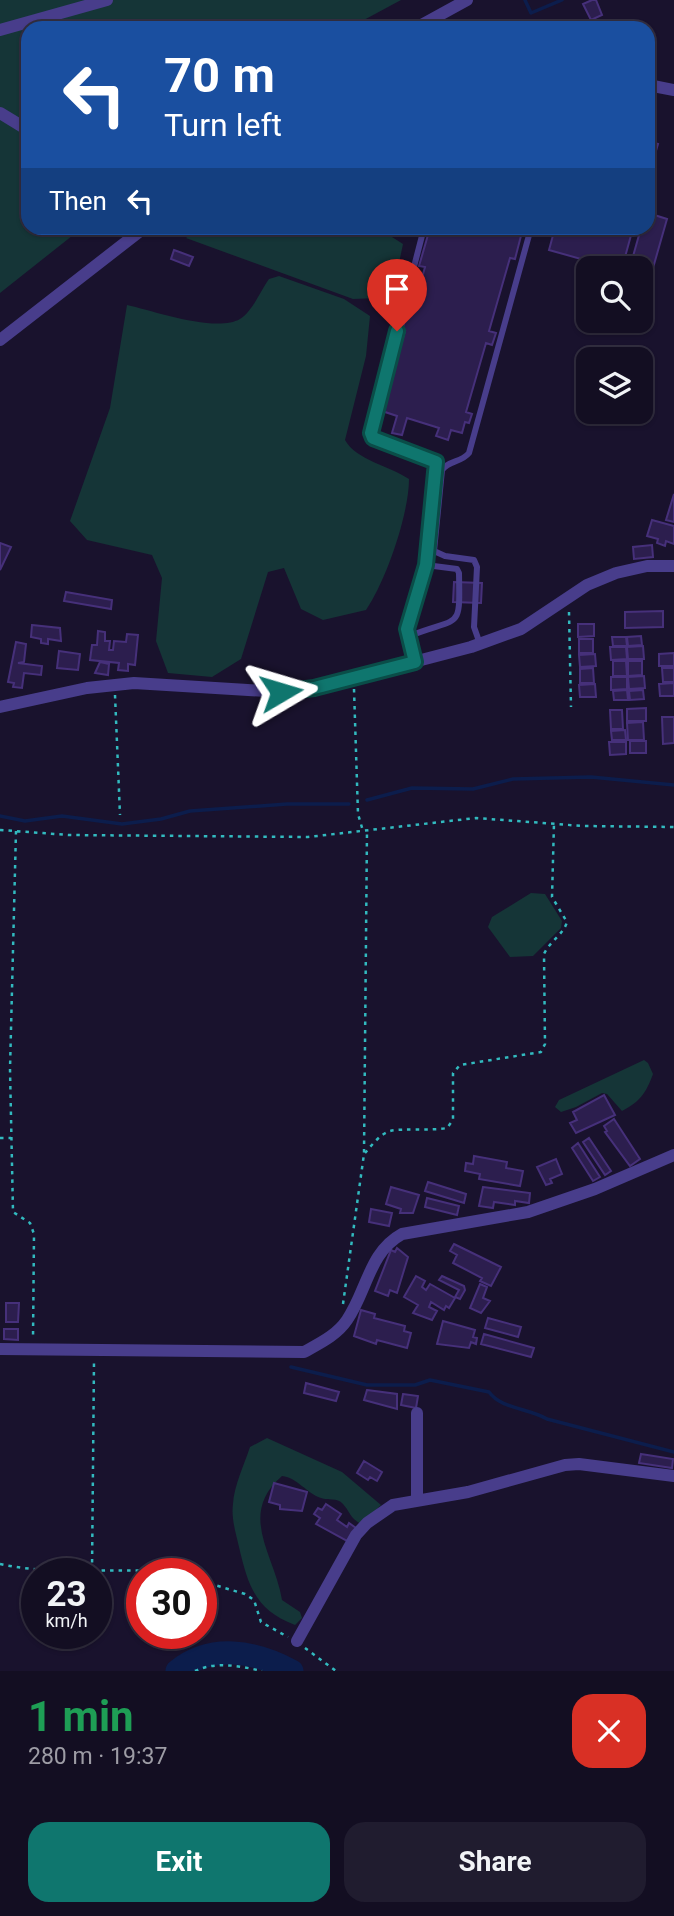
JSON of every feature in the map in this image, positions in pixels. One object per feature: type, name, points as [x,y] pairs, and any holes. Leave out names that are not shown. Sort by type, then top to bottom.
[{"type":"street","points":[[32,21],[107,0]]},
{"type":"street","points":[[429,21],[467,0]]},
{"type":"street","points":[[0,30],[21,24]]},
{"type":"street","points":[[655,86],[674,90]]},
{"type":"street","points":[[0,113],[21,126]]},
{"type":"street","points":[[0,340],[135,235]]},
{"type":"street","points":[[0,707],[134,683],[281,692],[314,688],[480,644],[521,629],[587,585],[616,573],[647,566],[674,566]]},
{"type":"street","points":[[0,1349],[304,1352],[330,1338],[350,1313],[379,1254],[391,1240],[402,1234],[527,1212],[595,1189],[674,1155]]},
{"type":"street","points":[[416,1500],[417,1413]]},
{"type":"street","points":[[297,1642],[356,1535],[393,1505],[468,1492],[579,1464],[674,1476]]},
{"type":"lane","points":[[415,662],[409,640],[409,617],[426,565],[436,462],[380,443],[371,433],[422,235]]},
{"type":"lane","points":[[480,644],[474,627],[477,567],[474,560],[445,556],[434,551],[442,470],[446,465],[464,459],[469,453],[529,235]]},
{"type":"lane","points":[[409,640],[412,635],[456,621],[460,613],[457,569],[426,565]]},
{"type":"path","points":[[567,598],[571,707]]},
{"type":"path","points":[[350,1313],[341,1302],[364,1154],[365,830],[358,814],[355,691],[351,679]]},
{"type":"path","points":[[114,685],[120,815]]},
{"type":"path","points":[[0,830],[69,835],[308,837],[477,818],[674,827]]},
{"type":"path","points":[[364,1154],[378,1138],[391,1130],[427,1132],[447,1128],[453,1120],[453,1073],[460,1065],[541,1052],[545,1044],[544,954],[548,945],[564,931],[566,922],[552,897],[554,823]]},
{"type":"path","points":[[16,831],[10,1069],[13,1212],[30,1223],[34,1234],[33,1350]]},
{"type":"path","points":[[0,1138],[11,1138]]},
{"type":"path","points":[[92,1558],[94,1350]]},
{"type":"path","points":[[0,1563],[21,1568]]},
{"type":"path","points":[[217,1586],[245,1594],[254,1600],[261,1622],[297,1642],[336,1671]]},
{"type":"path","points":[[195,1671],[206,1666],[240,1665],[262,1671]]},
{"type":"green space","points":[[0,0],[401,0],[362,21],[21,21],[21,235],[73,235],[0,293]]},
{"type":"green space","points":[[190,235],[385,235],[403,244],[394,287],[378,298],[353,299],[186,238]]},
{"type":"green space","points":[[279,276],[344,299],[370,316],[366,356],[345,440],[365,458],[409,479],[401,528],[381,582],[366,610],[323,620],[301,609],[284,568],[268,572],[241,659],[212,677],[168,673],[156,641],[162,578],[152,555],[87,540],[70,521],[110,408],[127,305],[201,322],[229,323],[244,316],[269,279]]},
{"type":"green space","points":[[531,893],[545,894],[562,921],[561,928],[533,956],[510,957],[488,927],[492,917]]},
{"type":"green space","points":[[644,1060],[653,1074],[650,1081],[638,1100],[622,1111],[607,1094],[602,1093],[561,1112],[555,1107],[559,1100]]},
{"type":"green space","points":[[267,1438],[342,1472],[381,1505],[361,1524],[341,1502],[316,1496],[288,1477],[282,1476],[269,1491],[262,1506],[262,1536],[282,1600],[300,1612],[302,1618],[295,1625],[271,1612],[255,1595],[246,1573],[233,1520],[235,1490],[250,1447]]},
{"type":"building","points":[[596,0],[602,15],[591,20],[583,4]]},
{"type":"building","points":[[655,215],[667,219],[653,268],[653,256],[633,256],[639,235],[655,235]]},
{"type":"building","points":[[428,235],[521,235],[515,259],[510,258],[489,331],[496,333],[492,345],[486,343],[466,412],[472,414],[469,423],[465,422],[462,433],[451,430],[448,440],[436,436],[439,428],[407,418],[402,435],[392,433],[397,416],[382,411],[405,331],[402,330],[414,291],[418,292],[425,267],[419,266]]},
{"type":"building","points":[[553,235],[631,235],[625,256],[576,258],[549,250]]},
{"type":"building","points":[[174,250],[193,257],[189,266],[171,259]]},
{"type":"building","points":[[674,494],[674,522],[666,520]]},
{"type":"building","points":[[652,520],[674,526],[674,544],[666,541],[665,546],[657,543],[658,539],[647,536]]},
{"type":"building","points":[[0,543],[11,547],[0,570]]},
{"type":"building","points":[[652,545],[653,557],[634,559],[633,547]]},
{"type":"building","points":[[454,582],[482,583],[481,603],[453,602]]},
{"type":"building","points":[[66,592],[112,600],[111,609],[64,601]]},
{"type":"building","points":[[663,611],[663,627],[625,628],[625,612]]},
{"type":"building","points":[[578,624],[594,624],[594,636],[578,637]]},
{"type":"building","points":[[32,625],[60,628],[61,641],[48,639],[48,644],[41,643],[41,639],[31,637]]},
{"type":"building","points":[[98,631],[105,632],[105,641],[110,641],[109,650],[113,650],[114,641],[126,642],[127,634],[138,635],[135,665],[128,664],[128,671],[118,670],[119,663],[90,660],[92,645],[97,645]]},
{"type":"building","points":[[641,636],[642,645],[628,646],[627,637]]},
{"type":"building","points":[[612,637],[626,637],[627,646],[613,646]]},
{"type":"building","points":[[579,639],[593,639],[593,653],[579,653]]},
{"type":"building","points":[[16,642],[26,644],[24,662],[18,663],[42,666],[41,675],[24,673],[22,688],[13,687],[14,683],[8,682]]},
{"type":"building","points":[[643,646],[644,659],[628,659],[627,647]]},
{"type":"building","points":[[610,647],[626,647],[627,659],[611,660]]},
{"type":"building","points":[[59,651],[80,654],[78,670],[57,668]]},
{"type":"building","points":[[674,653],[674,666],[659,666],[659,654]]},
{"type":"building","points":[[595,654],[596,666],[580,667],[579,655]]},
{"type":"building","points":[[613,661],[626,661],[627,676],[613,676]]},
{"type":"building","points":[[628,661],[642,661],[642,675],[628,676]]},
{"type":"building","points":[[100,662],[109,664],[108,675],[95,673]]},
{"type":"building","points":[[593,668],[594,683],[580,683],[580,669]]},
{"type":"building","points":[[662,668],[674,668],[674,682],[663,682]]},
{"type":"building","points":[[644,676],[645,688],[629,689],[628,677]]},
{"type":"building","points":[[611,677],[627,677],[627,689],[611,690]]},
{"type":"building","points":[[674,683],[674,696],[660,696],[659,684]]},
{"type":"building","points":[[595,684],[596,697],[580,697],[579,685]]},
{"type":"building","points":[[627,690],[628,700],[614,700],[613,691]]},
{"type":"building","points":[[643,690],[644,699],[630,700],[629,691]]},
{"type":"building","points":[[646,708],[646,721],[627,721],[627,709]]},
{"type":"building","points":[[610,710],[622,710],[623,729],[611,729]]},
{"type":"building","points":[[662,717],[674,717],[674,743],[663,744]]},
{"type":"building","points":[[643,722],[644,740],[628,740],[627,723]]},
{"type":"building","points":[[625,730],[626,740],[612,740],[611,731]]},
{"type":"building","points":[[630,741],[646,741],[646,753],[630,753]]},
{"type":"building","points":[[609,742],[626,742],[626,754],[610,755]]},
{"type":"building","points":[[604,1095],[615,1115],[576,1133],[570,1123],[577,1120],[573,1112]]},
{"type":"building","points":[[614,1119],[640,1159],[630,1166],[605,1132],[607,1131],[604,1126]]},
{"type":"building","points":[[589,1138],[611,1171],[605,1175],[583,1142]]},
{"type":"building","points":[[578,1143],[600,1177],[593,1181],[572,1148]]},
{"type":"building","points":[[474,1156],[507,1162],[506,1168],[523,1171],[520,1186],[479,1179],[480,1174],[465,1171],[466,1163],[473,1164]]},
{"type":"building","points":[[556,1159],[562,1174],[550,1179],[552,1183],[546,1185],[537,1167]]},
{"type":"building","points":[[428,1182],[466,1194],[464,1203],[425,1191]]},
{"type":"building","points":[[391,1187],[419,1195],[413,1213],[400,1213],[401,1209],[386,1204]]},
{"type":"building","points":[[483,1187],[530,1193],[529,1203],[515,1201],[515,1205],[494,1202],[493,1208],[479,1206]]},
{"type":"building","points":[[427,1198],[459,1206],[457,1215],[425,1207]]},
{"type":"building","points":[[371,1209],[392,1213],[389,1226],[369,1222]]},
{"type":"building","points":[[454,1244],[501,1267],[491,1286],[480,1281],[482,1278],[453,1263],[457,1255],[450,1251]]},
{"type":"building","points":[[397,1248],[408,1257],[397,1293],[390,1290],[388,1296],[375,1291],[391,1250],[395,1252]]},
{"type":"building","points":[[416,1276],[425,1281],[422,1287],[426,1290],[430,1284],[455,1298],[449,1308],[446,1306],[444,1310],[431,1302],[429,1307],[437,1311],[432,1320],[413,1313],[418,1305],[404,1297]]},
{"type":"building","points":[[442,1276],[464,1286],[465,1290],[460,1299],[455,1297],[459,1290],[439,1280]]},
{"type":"building","points":[[480,1284],[487,1287],[483,1298],[490,1301],[481,1313],[470,1308]]},
{"type":"building","points":[[6,1303],[19,1303],[18,1322],[6,1322]]},
{"type":"building","points":[[361,1310],[375,1314],[374,1318],[405,1326],[404,1331],[411,1333],[407,1348],[377,1340],[376,1344],[354,1336]]},
{"type":"building","points":[[488,1318],[521,1327],[518,1337],[485,1328]]},
{"type":"building","points":[[443,1321],[475,1330],[473,1337],[477,1338],[476,1344],[471,1342],[469,1348],[437,1344]]},
{"type":"building","points":[[4,1329],[18,1329],[18,1340],[4,1339]]},
{"type":"building","points":[[484,1334],[534,1348],[531,1357],[481,1344]]},
{"type":"building","points":[[306,1383],[339,1392],[336,1401],[304,1393]]},
{"type":"building","points":[[367,1390],[397,1394],[397,1409],[364,1400]]},
{"type":"building","points":[[403,1394],[418,1396],[416,1408],[401,1405]]},
{"type":"building","points":[[641,1454],[673,1459],[672,1468],[639,1463]]},
{"type":"building","points":[[364,1461],[382,1472],[377,1481],[370,1477],[368,1480],[357,1473]]},
{"type":"building","points":[[274,1483],[307,1492],[302,1511],[280,1509],[280,1505],[269,1502]]},
{"type":"building","points":[[326,1504],[341,1514],[337,1520],[347,1527],[349,1523],[356,1528],[347,1541],[316,1524],[320,1518],[314,1514]]},
{"type":"waterway","points":[[525,0],[531,13],[562,0]]},
{"type":"waterway","points":[[367,800],[412,788],[473,789],[513,779],[591,777],[674,785]]},
{"type":"waterway","points":[[0,816],[25,821],[62,816],[122,824],[161,819],[190,811],[287,804],[349,804]]},
{"type":"waterway","points":[[291,1367],[367,1385],[415,1385],[430,1380],[489,1392],[501,1402],[547,1419],[674,1452]]},
{"type":"waterway","points":[[177,1671],[190,1662],[219,1653],[248,1655],[292,1671]]},
{"type":"route","points":[[281,692],[314,688],[415,662],[407,629],[426,565],[437,467],[436,462],[430,458],[380,443],[371,433],[397,331]]}]
